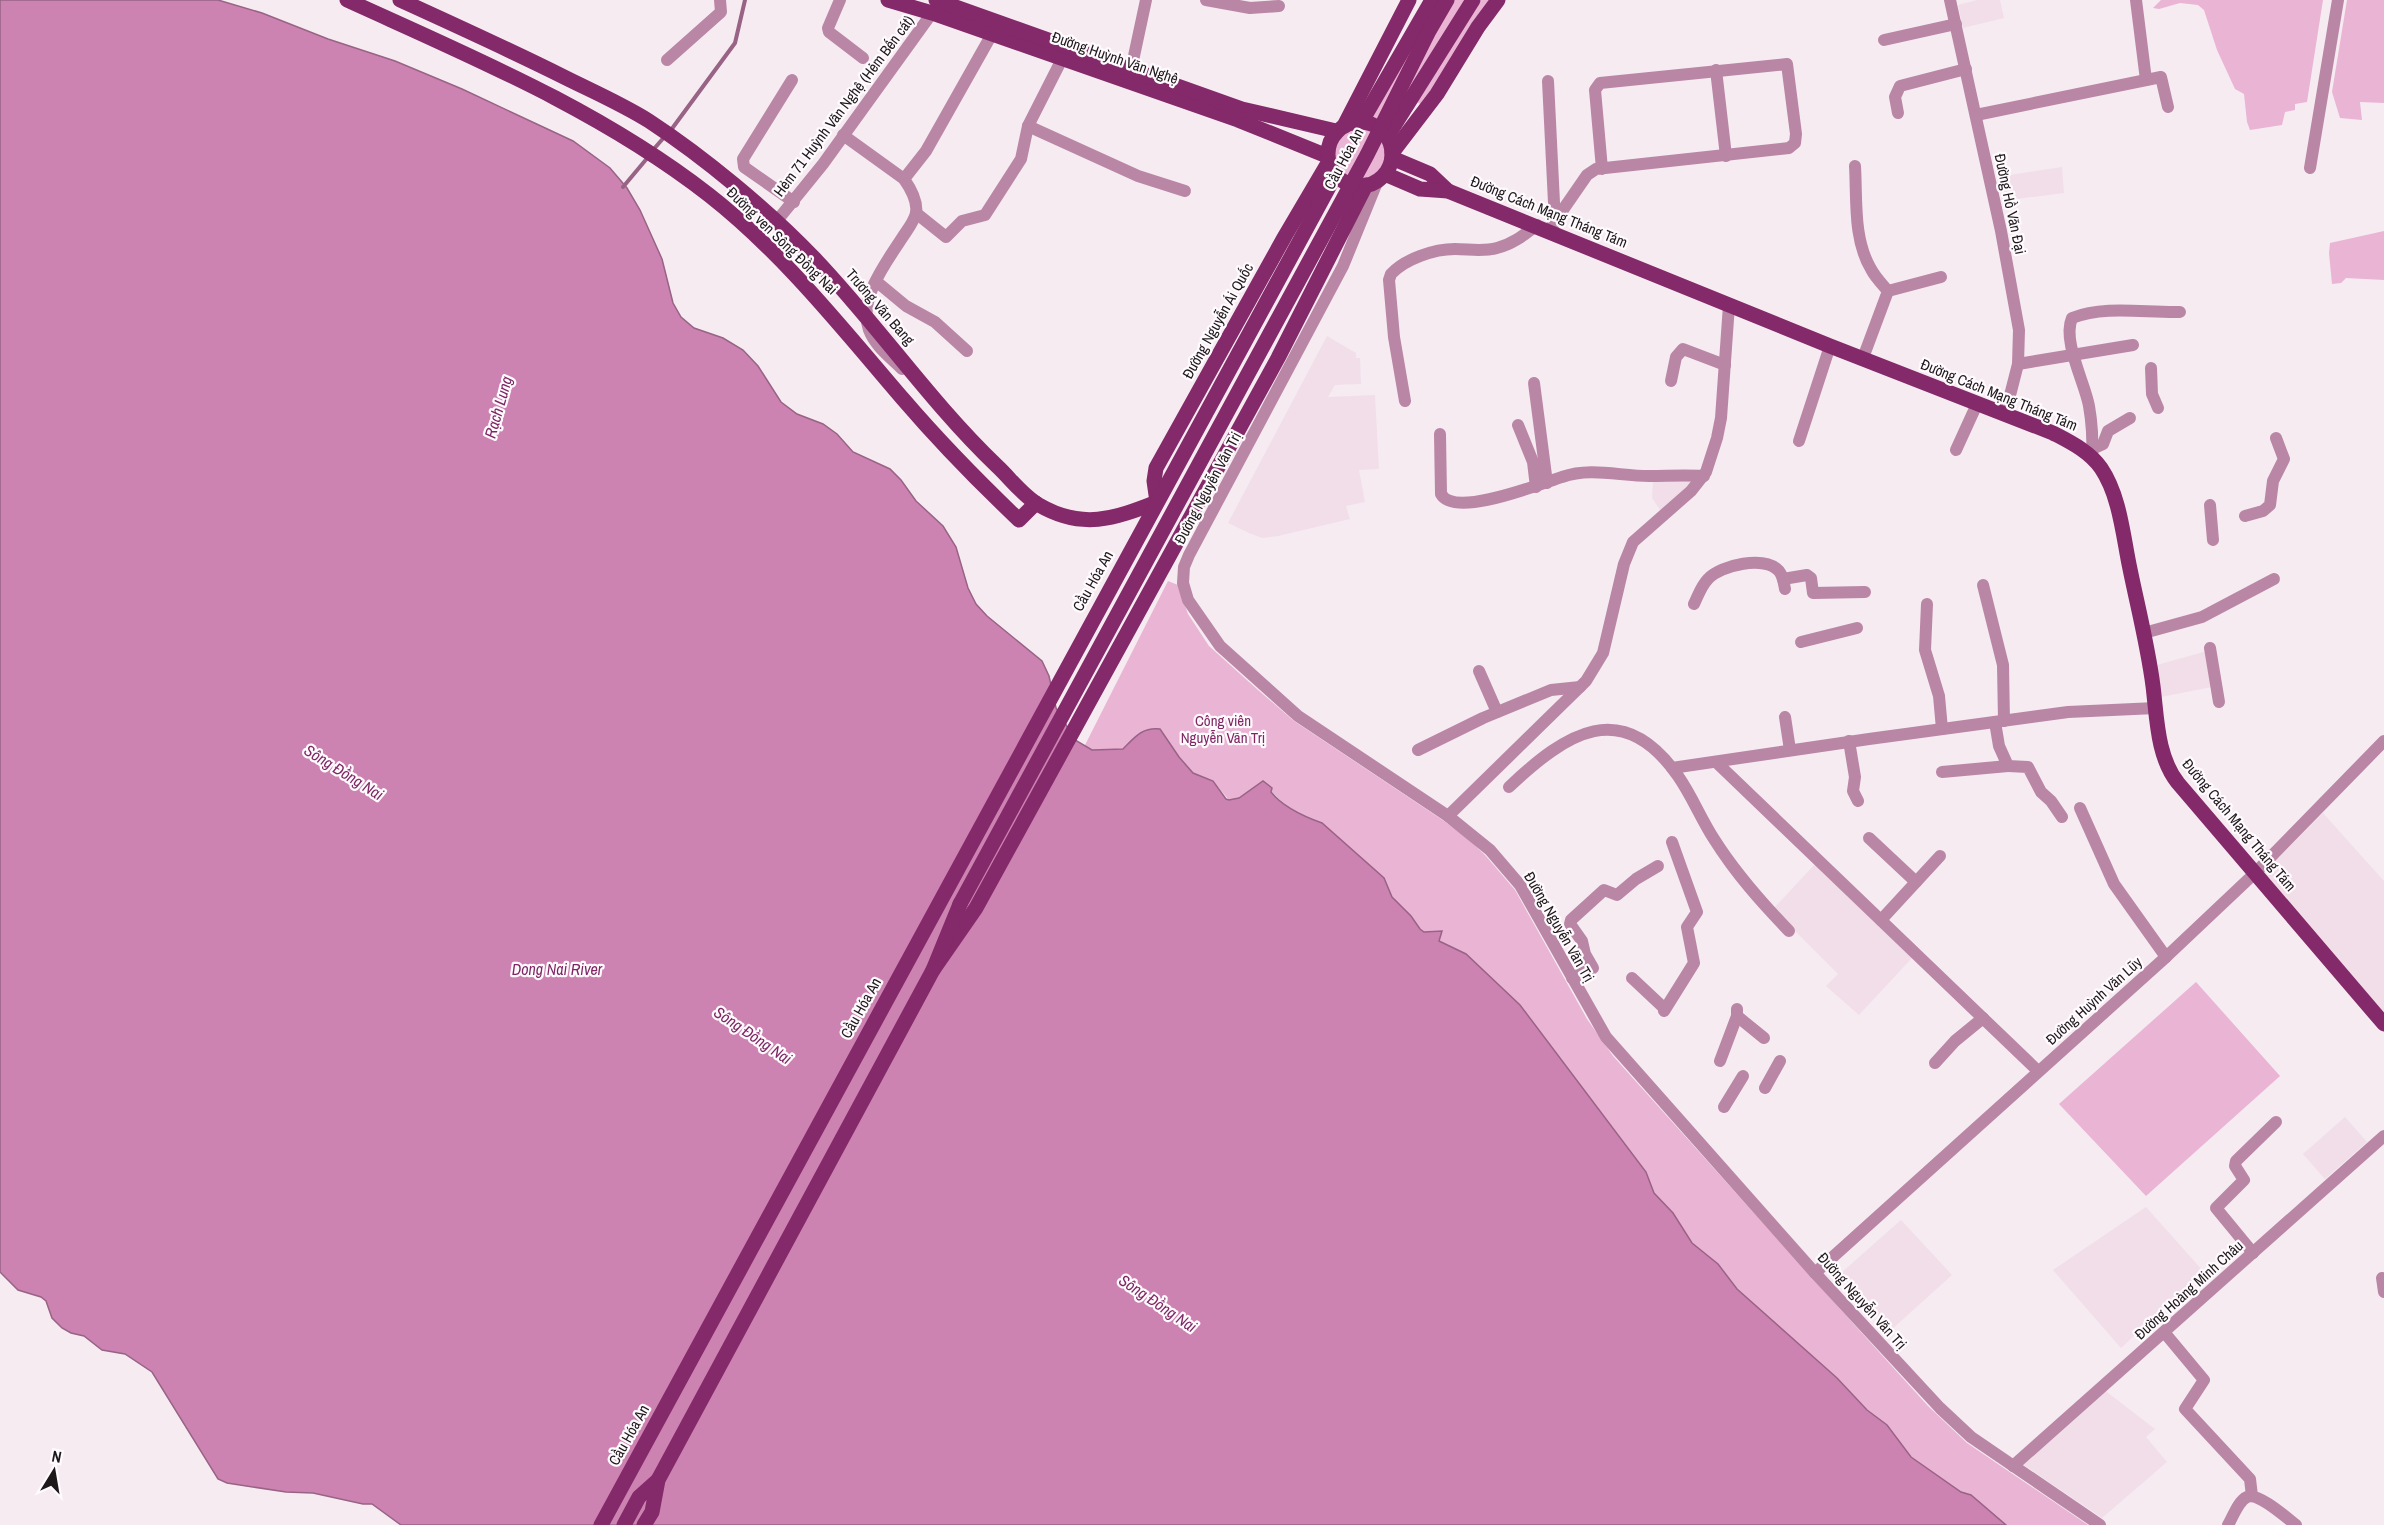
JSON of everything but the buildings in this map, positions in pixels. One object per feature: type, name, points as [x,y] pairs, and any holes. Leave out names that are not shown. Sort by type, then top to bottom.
[{"type":"main road","name":"Đường ven Sông Đồng Nai","points":[[347,0],[525,82],[580,110],[635,144],[710,196],[796,276],[940,441],[1019,520],[1036,503]]},
{"type":"main road","name":"Trương Văn Bang","points":[[400,0],[534,62],[651,123],[685,146],[817,261],[980,449],[1036,503],[1062,515],[1083,520],[1101,520],[1121,516],[1155,505]]},
{"type":"main road","name":"Đường Huỳnh Văn Nghệ","points":[[888,0],[934,7],[1131,70],[1242,109],[1291,122],[1340,129]]},
{"type":"main road","points":[[1155,505],[1289,262],[1330,165],[1329,143],[1340,129],[1409,0]]},
{"type":"main road","points":[[1362,122],[1432,0]]},
{"type":"main road","name":"Cầu Hóa An","points":[[644,1525],[651,1512],[658,1480],[933,970],[960,904],[1367,155],[1447,0]]},
{"type":"main road","points":[[1387,137],[1473,0]]},
{"type":"main road","points":[[1289,262],[1319,277],[1340,236],[1376,180],[1437,94],[1478,27],[1498,0]]},
{"type":"main road","name":"Đường Huỳnh Văn Nghệ","points":[[934,7],[992,34],[1230,118],[1330,165]]},
{"type":"main road","points":[[1340,129],[1362,122],[1372,124],[1387,137],[1392,156]]},
{"type":"main road","name":"Đường Cách Mạng Tháng Tám","points":[[1392,156],[1430,174],[1448,191]]},
{"type":"main road","points":[[1330,165],[1351,185],[1376,180]]},
{"type":"main road","name":"Đường Nguyễn Ái Quốc","points":[[1155,505],[1156,468],[1285,236],[1330,165]]},
{"type":"main road","name":"Đường Cách Mạng Tháng Tám","points":[[1376,180],[1420,189],[1448,191],[1547,226],[1830,346],[2061,437],[2092,453],[2114,495],[2144,633],[2162,749],[2173,777],[2384,1024]]},
{"type":"main road","name":"Cầu Hóa An","points":[[933,970],[976,908],[1278,358],[1319,277]]},
{"type":"main road","name":"Cầu Hóa An","points":[[601,1525],[1155,505]]},
{"type":"main road","name":"Cầu Hóa An","points":[[624,1525],[639,1497],[658,1480]]},
{"type":"street","points":[[667,60],[721,12],[720,0]]},
{"type":"street","points":[[840,0],[828,28],[829,32],[863,58]]},
{"type":"street","points":[[1131,70],[1146,0]]},
{"type":"street","points":[[1206,0],[1250,8],[1279,6]]},
{"type":"street","name":"Đường Hồ Văn Đại","points":[[1950,0],[1976,115],[2019,330],[2018,364],[2005,415]]},
{"type":"street","points":[[2136,0],[2146,80]]},
{"type":"street","points":[[2310,168],[2338,0]]},
{"type":"street","name":"Hẻm 71 Huỳnh Văn Nghệ (Hẻm Bến cát)","points":[[817,261],[779,225],[780,217],[794,202],[934,7]]},
{"type":"street","points":[[1884,40],[1956,24]]},
{"type":"street","points":[[904,179],[926,151],[992,34]]},
{"type":"street","points":[[916,213],[946,237],[962,221],[985,215],[1021,159],[1028,126],[1062,59]]},
{"type":"street","points":[[1405,401],[1394,337],[1389,280],[1391,274],[1422,255],[1435,251],[1495,249],[1547,226],[1589,172],[1784,150],[1793,146],[1796,134],[1787,64],[1610,80],[1596,86],[1602,169]]},
{"type":"street","points":[[1898,113],[1895,97],[1900,86],[1966,69]]},
{"type":"street","points":[[1716,70],[1726,156]]},
{"type":"street","points":[[1976,115],[2163,78],[2168,107]]},
{"type":"street","points":[[792,80],[743,159],[744,166],[751,173],[794,202]]},
{"type":"street","points":[[1547,226],[1548,81]]},
{"type":"street","points":[[1028,126],[1138,176],[1185,191]]},
{"type":"street","points":[[843,135],[904,179],[914,196],[916,213],[869,298],[867,318],[873,337],[909,376]]},
{"type":"street","points":[[1855,166],[1862,249],[1870,268],[1887,291]]},
{"type":"street","name":"Đường Nguyễn Văn Trị","points":[[1376,180],[1350,251],[1189,555],[1184,567],[1183,583],[1188,600],[1220,646],[1289,708],[1448,816],[1490,850],[1520,885],[1606,1036],[1815,1273],[1947,1415],[1971,1437],[2100,1525]]},
{"type":"street","points":[[1340,236],[1350,245],[1350,251]]},
{"type":"street","points":[[1887,291],[1941,277]]},
{"type":"street","points":[[877,282],[906,306],[934,322],[967,351]]},
{"type":"street","points":[[1863,358],[1887,291]]},
{"type":"street","points":[[1448,816],[1580,687],[1603,653],[1624,564],[1633,542],[1691,491],[1704,476],[1717,438],[1729,304]]},
{"type":"street","points":[[2092,453],[2089,403],[2074,355],[2070,322],[2075,317],[2105,312],[2180,312]]},
{"type":"street","points":[[2018,364],[2133,345]]},
{"type":"street","points":[[1798,441],[1830,346]]},
{"type":"street","points":[[1671,381],[1676,357],[1683,349],[1725,365]]},
{"type":"street","points":[[2151,368],[2152,394],[2158,408]]},
{"type":"street","points":[[1534,383],[1541,485]]},
{"type":"street","points":[[1956,450],[1977,404]]},
{"type":"street","points":[[2092,453],[2103,444],[2108,431],[2130,418]]},
{"type":"street","points":[[1518,425],[1541,485]]},
{"type":"street","points":[[1440,434],[1441,494],[1445,499],[1464,502],[1493,499],[1574,473],[1704,476]]},
{"type":"street","points":[[2245,516],[2263,511],[2270,505],[2273,481],[2284,459],[2276,438]]},
{"type":"street","points":[[2210,505],[2213,540]]},
{"type":"street","points":[[1694,604],[1708,579],[1729,566],[1742,564],[1777,569],[1784,584],[1807,575],[1811,578],[1813,593],[1865,592]]},
{"type":"street","points":[[2144,633],[2202,617],[2274,579]]},
{"type":"street","points":[[1983,585],[2003,665],[1999,746],[2008,766]]},
{"type":"street","points":[[1927,604],[1925,650],[1939,696],[1942,729]]},
{"type":"street","points":[[1801,642],[1857,628]]},
{"type":"street","points":[[2210,648],[2219,702]]},
{"type":"street","points":[[1479,671],[1497,712]]},
{"type":"street","points":[[1418,750],[1497,712],[1551,690],[1580,687]]},
{"type":"street","points":[[1672,768],[1849,741],[2068,712],[2156,708]]},
{"type":"street","points":[[1785,717],[1790,750]]},
{"type":"street","points":[[1509,788],[1551,750],[1571,739],[1600,730],[1642,738],[1672,768],[1736,873],[1789,931]]},
{"type":"street","points":[[1849,741],[1855,777],[1853,789],[1858,801]]},
{"type":"street","name":"Đường Huỳnh Văn Lũy","points":[[1815,1273],[2166,957],[2255,873],[2384,741]]},
{"type":"street","points":[[1716,762],[2038,1071]]},
{"type":"street","points":[[1942,772],[2008,766],[2028,767],[2041,792],[2051,801],[2062,817]]},
{"type":"street","points":[[2080,808],[2092,833],[2094,844],[2114,884],[2166,957]]},
{"type":"street","points":[[1869,838],[1916,882]]},
{"type":"street","points":[[1632,978],[1664,1010],[1694,963],[1688,927],[1697,912],[1672,842]]},
{"type":"street","points":[[1881,920],[1940,856]]},
{"type":"street","points":[[1572,978],[1593,968],[1585,954],[1582,941],[1571,926],[1571,920],[1604,890],[1617,895],[1636,879],[1658,866]]},
{"type":"street","points":[[1720,1061],[1737,1012],[1764,1038]]},
{"type":"street","points":[[1935,1063],[1955,1041],[1983,1018]]},
{"type":"street","points":[[1765,1088],[1780,1061]]},
{"type":"street","points":[[1724,1107],[1743,1076]]},
{"type":"street","points":[[2253,1253],[2216,1211],[2216,1208],[2244,1180],[2235,1166],[2236,1161],[2276,1122]]},
{"type":"street","name":"Đường Hoàng Minh Châu","points":[[2013,1466],[2384,1136]]},
{"type":"street","points":[[2382,1278],[2384,1292]]},
{"type":"street","points":[[2164,1332],[2204,1380],[2185,1409],[2250,1479],[2252,1496]]},
{"type":"street","points":[[2228,1525],[2241,1502],[2252,1496],[2260,1499],[2296,1525]]},
{"type":"shaded area","points":[[1977,0],[2000,0],[2004,18],[1963,28],[1958,5]]},
{"type":"shaded area","points":[[2062,167],[2064,193],[2002,201],[1997,177]]},
{"type":"shaded area","points":[[1327,336],[1356,353],[1356,358],[1360,358],[1361,384],[1335,385],[1328,397],[1375,395],[1379,469],[1359,470],[1365,502],[1346,506],[1350,519],[1262,538],[1228,523]]},
{"type":"shaded area","points":[[1653,480],[1696,480],[1661,511],[1652,498]]},
{"type":"shaded area","points":[[2207,651],[2212,687],[2161,697],[2157,665]]},
{"type":"shaded area","points":[[2323,813],[2384,881],[2384,1013],[2264,872]]},
{"type":"shaded area","points":[[1816,863],[1913,957],[1859,1015],[1826,986],[1838,974],[1773,909]]},
{"type":"shaded area","points":[[2345,1117],[2367,1142],[2325,1179],[2303,1154]]},
{"type":"shaded area","points":[[2146,1207],[2203,1271],[2121,1348],[2053,1270]]},
{"type":"shaded area","points":[[1901,1220],[1952,1275],[1891,1330],[1840,1274]]},
{"type":"shaded area","points":[[2103,1389],[2155,1429],[2146,1437],[2167,1462],[2102,1518],[2021,1463]]},
{"type":"green space","points":[[1440,0],[1465,0],[1387,125],[1372,116]]},
{"type":"green space","points":[[1481,0],[1489,0],[1422,105],[1417,102]]},
{"type":"green space","points":[[2161,0],[2323,0],[2307,102],[2295,104],[2295,110],[2285,112],[2282,125],[2250,130],[2244,94],[2235,89],[2217,50],[2204,10],[2198,5],[2180,3],[2159,9],[2153,8]]},
{"type":"green space","points":[[2347,0],[2384,0],[2384,103],[2360,102],[2362,120],[2340,118],[2332,92]]},
{"type":"green space","points":[[1355,129],[1365,129],[1378,136],[1385,149],[1385,159],[1378,172],[1365,179],[1355,179],[1346,175],[1339,168],[1335,159],[1335,149],[1339,140],[1346,133]]},
{"type":"green space","points":[[2384,231],[2384,280],[2346,278],[2341,283],[2332,284],[2330,243]]},
{"type":"green space","name":"Công viên Nguyễn Văn Trị","points":[[1168,581],[1178,585],[1188,614],[1209,646],[1258,690],[1294,721],[1444,821],[1485,855],[1515,890],[1587,1019],[1613,1056],[1860,1331],[1928,1406],[1967,1443],[2088,1525],[2006,1525],[1971,1495],[1961,1492],[1911,1457],[1887,1425],[1867,1410],[1837,1378],[1737,1289],[1718,1264],[1692,1243],[1673,1213],[1654,1193],[1646,1172],[1466,954],[1438,941],[1442,932],[1424,932],[1420,929],[1392,897],[1384,878],[1322,823],[1289,807],[1263,781],[1239,798],[1229,800],[1213,781],[1193,773],[1179,757],[1142,731],[1124,749],[1092,750],[1084,747]]},
{"type":"green space","points":[[2196,982],[2280,1076],[2146,1196],[2059,1104]]},
{"type":"water","name":"Dong Nai River","points":[[0,0],[218,0],[262,13],[328,39],[395,61],[462,89],[573,141],[610,168],[627,188],[640,210],[662,259],[673,303],[681,317],[694,328],[723,338],[743,350],[758,366],[781,402],[797,414],[823,424],[837,434],[853,452],[890,469],[901,480],[916,501],[943,526],[956,547],[968,588],[976,604],[987,616],[1042,661],[1049,676],[1056,708],[1075,740],[1092,750],[1123,749],[1144,731],[1160,729],[1193,773],[1213,781],[1226,799],[1239,798],[1263,781],[1272,788],[1271,792],[1288,807],[1322,823],[1384,878],[1392,897],[1420,929],[1424,932],[1442,931],[1439,941],[1466,954],[1520,1005],[1646,1172],[1654,1193],[1673,1213],[1692,1243],[1718,1264],[1737,1289],[1837,1378],[1867,1410],[1887,1425],[1911,1457],[1961,1492],[1971,1495],[2006,1525],[401,1525],[372,1504],[313,1493],[286,1492],[227,1483],[218,1479],[152,1372],[125,1354],[102,1350],[84,1336],[62,1328],[52,1318],[46,1301],[41,1297],[18,1290],[0,1272]]},
{"type":"waterway","name":"Rạch Lung","points":[[671,130],[735,43],[745,0]]},
{"type":"waterway","name":"Rạch Lung","points":[[653,150],[666,135]]},
{"type":"waterway","name":"Rạch Lung","points":[[623,187],[649,156]]},
{"type":"water label","name":"Sông Đồng Nai","points":[[344,772]]},
{"type":"water label","name":"Sông Đồng Nai","points":[[753,1035]]},
{"type":"water label","name":"Sông Đồng Nai","points":[[1158,1303]]}]
